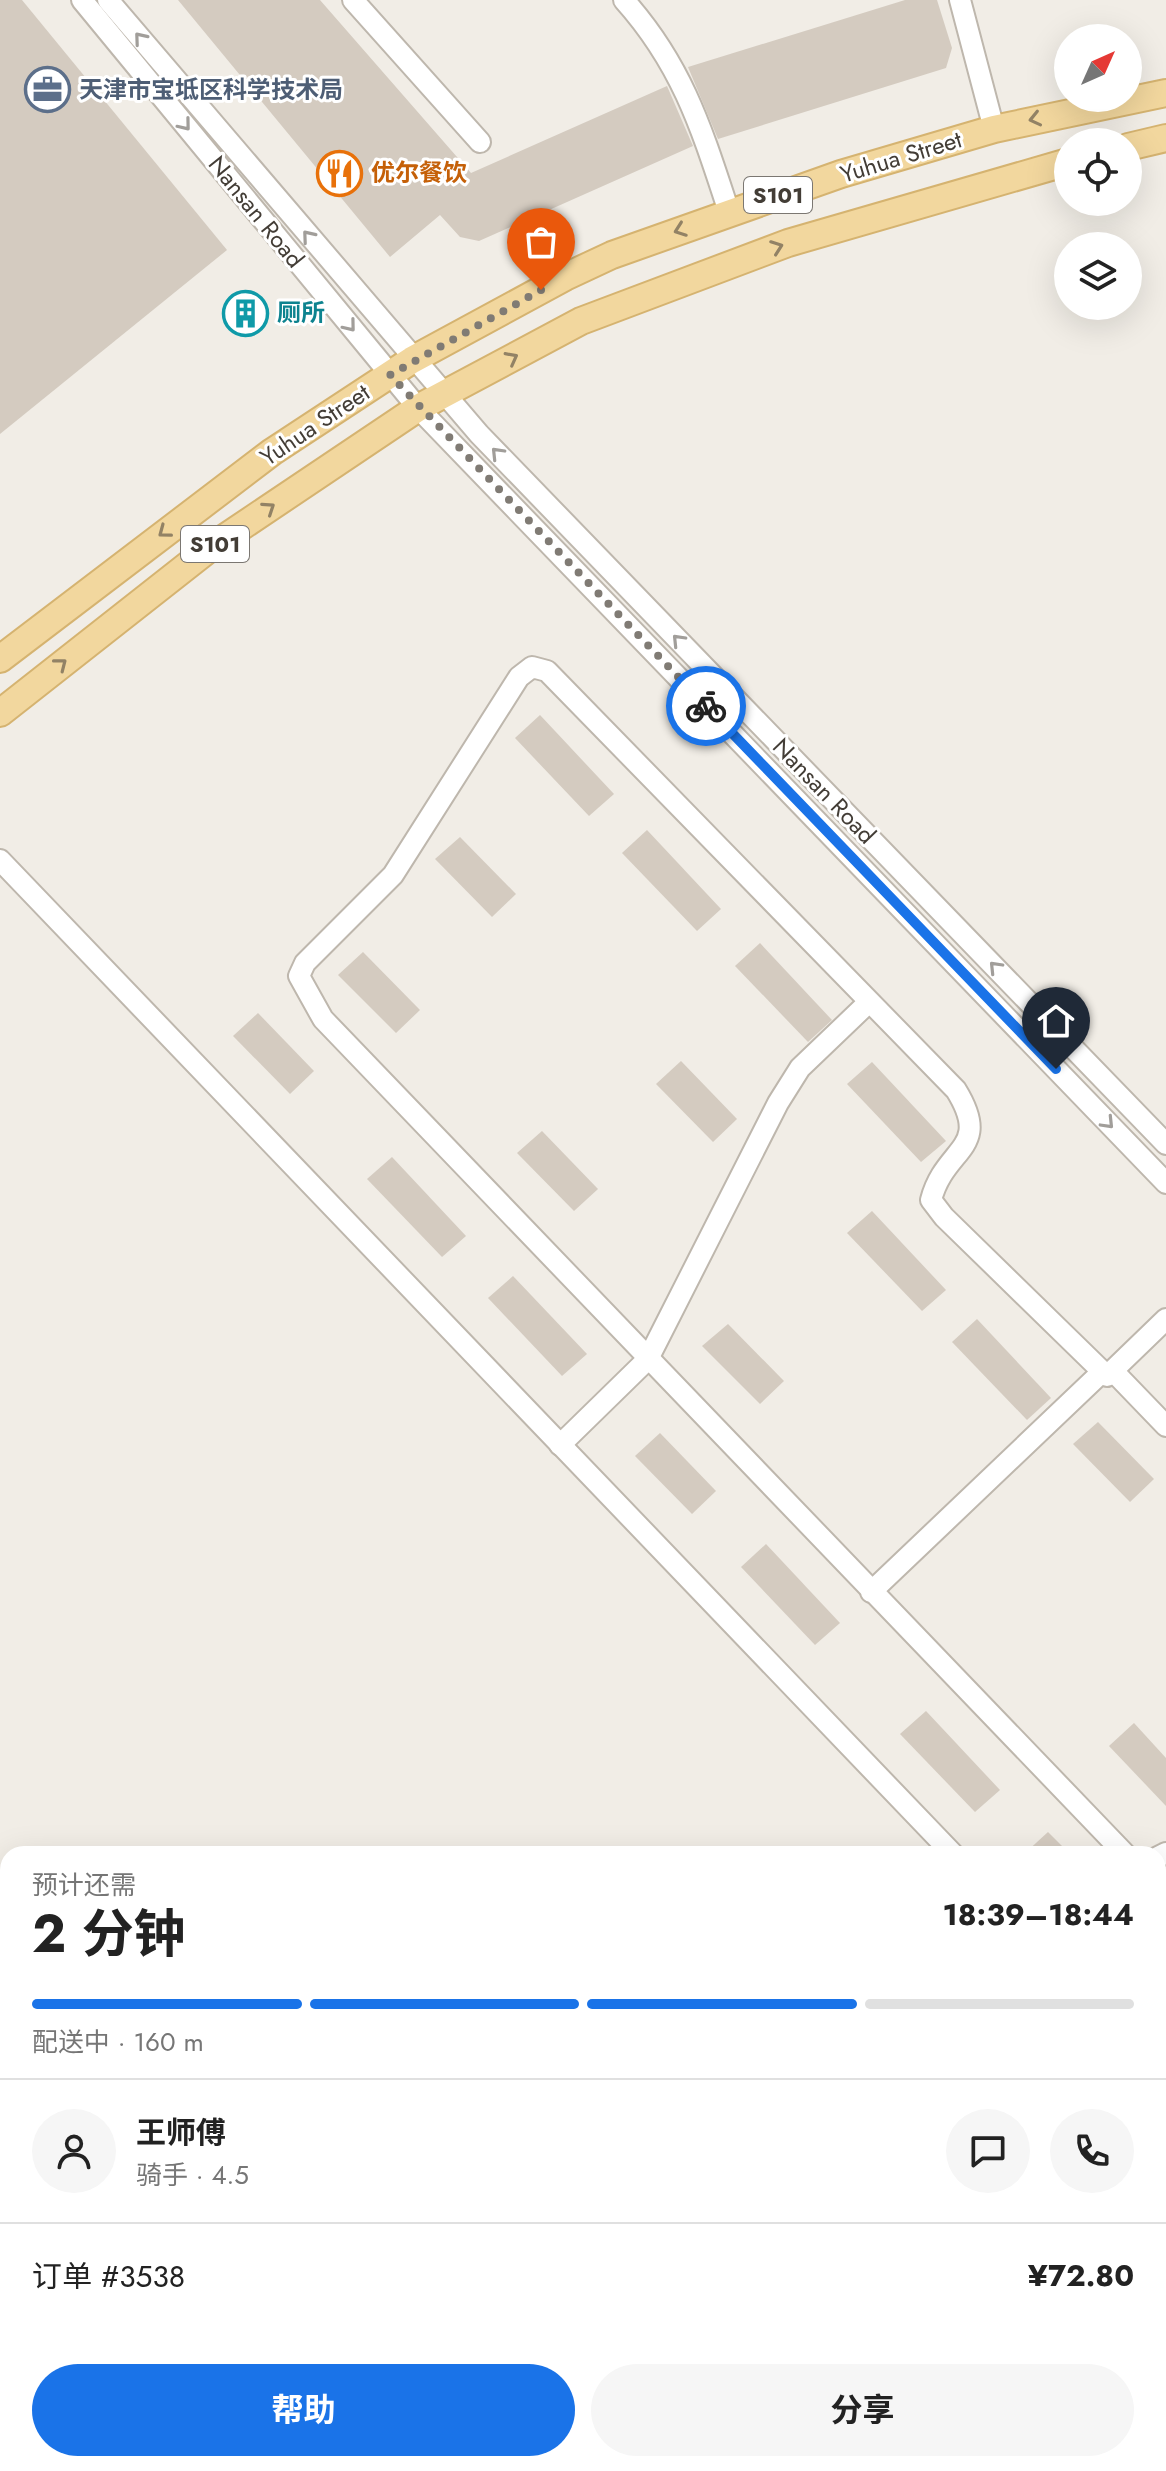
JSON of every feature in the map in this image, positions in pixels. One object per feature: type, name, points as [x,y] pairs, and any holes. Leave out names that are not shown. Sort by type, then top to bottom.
[{"type":"main road","name":"Yuhua Street","points":[[0,659],[260,461],[412,360],[600,261],[729,212],[994,129],[1166,93]]},
{"type":"main road","points":[[1142,144],[1166,138]]},
{"type":"main road","name":"Yuhua Street","points":[[0,713],[211,547],[418,408],[581,321],[788,243],[1054,166]]},
{"type":"street","name":"Nansan Road","points":[[82,0],[418,408],[1166,1183]]},
{"type":"street","name":"Nansan Road","points":[[108,0],[442,394],[1166,1144]]},
{"type":"street","points":[[353,0],[480,142]]},
{"type":"street","points":[[624,0],[664,49],[691,104],[729,212]]},
{"type":"street","points":[[960,0],[994,129]]},
{"type":"street","points":[[1117,1846],[323,1019],[299,976],[305,963],[393,875],[519,677],[532,667],[547,671],[956,1090],[969,1111],[969,1141],[936,1180],[931,1200],[944,1217],[1166,1426]]},
{"type":"street","points":[[0,860],[945,1846]]},
{"type":"street","points":[[560,1445],[648,1359],[778,1103],[800,1068],[868,1003]]},
{"type":"street","points":[[871,1592],[1166,1319]]},
{"type":"building","points":[[0,0],[22,0],[227,250],[0,434]]},
{"type":"building","points":[[178,0],[320,0],[471,173],[667,86],[693,146],[479,241],[460,237],[440,215],[390,257]]},
{"type":"building","points":[[905,0],[937,0],[952,48],[946,68],[718,139],[688,67]]},
{"type":"building","name":"厕所","points":[[243,290],[268,319],[249,335],[224,306]]},
{"type":"building","points":[[540,715],[614,794],[589,816],[515,738]]},
{"type":"building","points":[[647,830],[721,909],[697,931],[622,853]]},
{"type":"building","points":[[460,837],[516,894],[492,917],[435,859]]},
{"type":"building","points":[[760,943],[832,1020],[808,1042],[735,966]]},
{"type":"building","points":[[363,952],[420,1010],[396,1033],[338,975]]},
{"type":"building","points":[[258,1013],[314,1071],[290,1094],[233,1036]]},
{"type":"building","points":[[681,1061],[737,1119],[713,1142],[656,1084]]},
{"type":"building","points":[[872,1062],[946,1141],[921,1162],[847,1084]]},
{"type":"building","points":[[542,1131],[598,1189],[574,1211],[517,1153]]},
{"type":"building","points":[[392,1157],[466,1236],[442,1257],[367,1179]]},
{"type":"building","points":[[872,1211],[946,1290],[922,1311],[847,1233]]},
{"type":"building","points":[[513,1276],[587,1354],[562,1376],[488,1298]]},
{"type":"building","points":[[977,1319],[1051,1398],[1027,1420],[952,1342]]},
{"type":"building","points":[[728,1324],[784,1381],[760,1404],[702,1346]]},
{"type":"building","points":[[1098,1422],[1154,1479],[1130,1502],[1073,1444]]},
{"type":"building","points":[[660,1433],[716,1491],[692,1514],[635,1456]]},
{"type":"building","points":[[766,1544],[840,1623],[815,1645],[741,1567]]},
{"type":"building","points":[[926,1711],[1000,1790],[975,1812],[900,1734]]},
{"type":"building","points":[[1134,1723],[1166,1758],[1166,1806],[1109,1746]]},
{"type":"building","points":[[1048,1832],[1062,1846],[1033,1846]]},
{"type":"way so far","points":[[541,290],[448,339],[390,375],[418,408],[706,706]]},
{"type":"place","name":"天津市宝坻区科学技术局","points":[[48,90]]},
{"type":"place","name":"优尔餐饮","points":[[340,173]]},
{"type":"place","name":"厕所","points":[[246,313]]},
{"type":"route","points":[[706,706],[1056,1069]]}]
